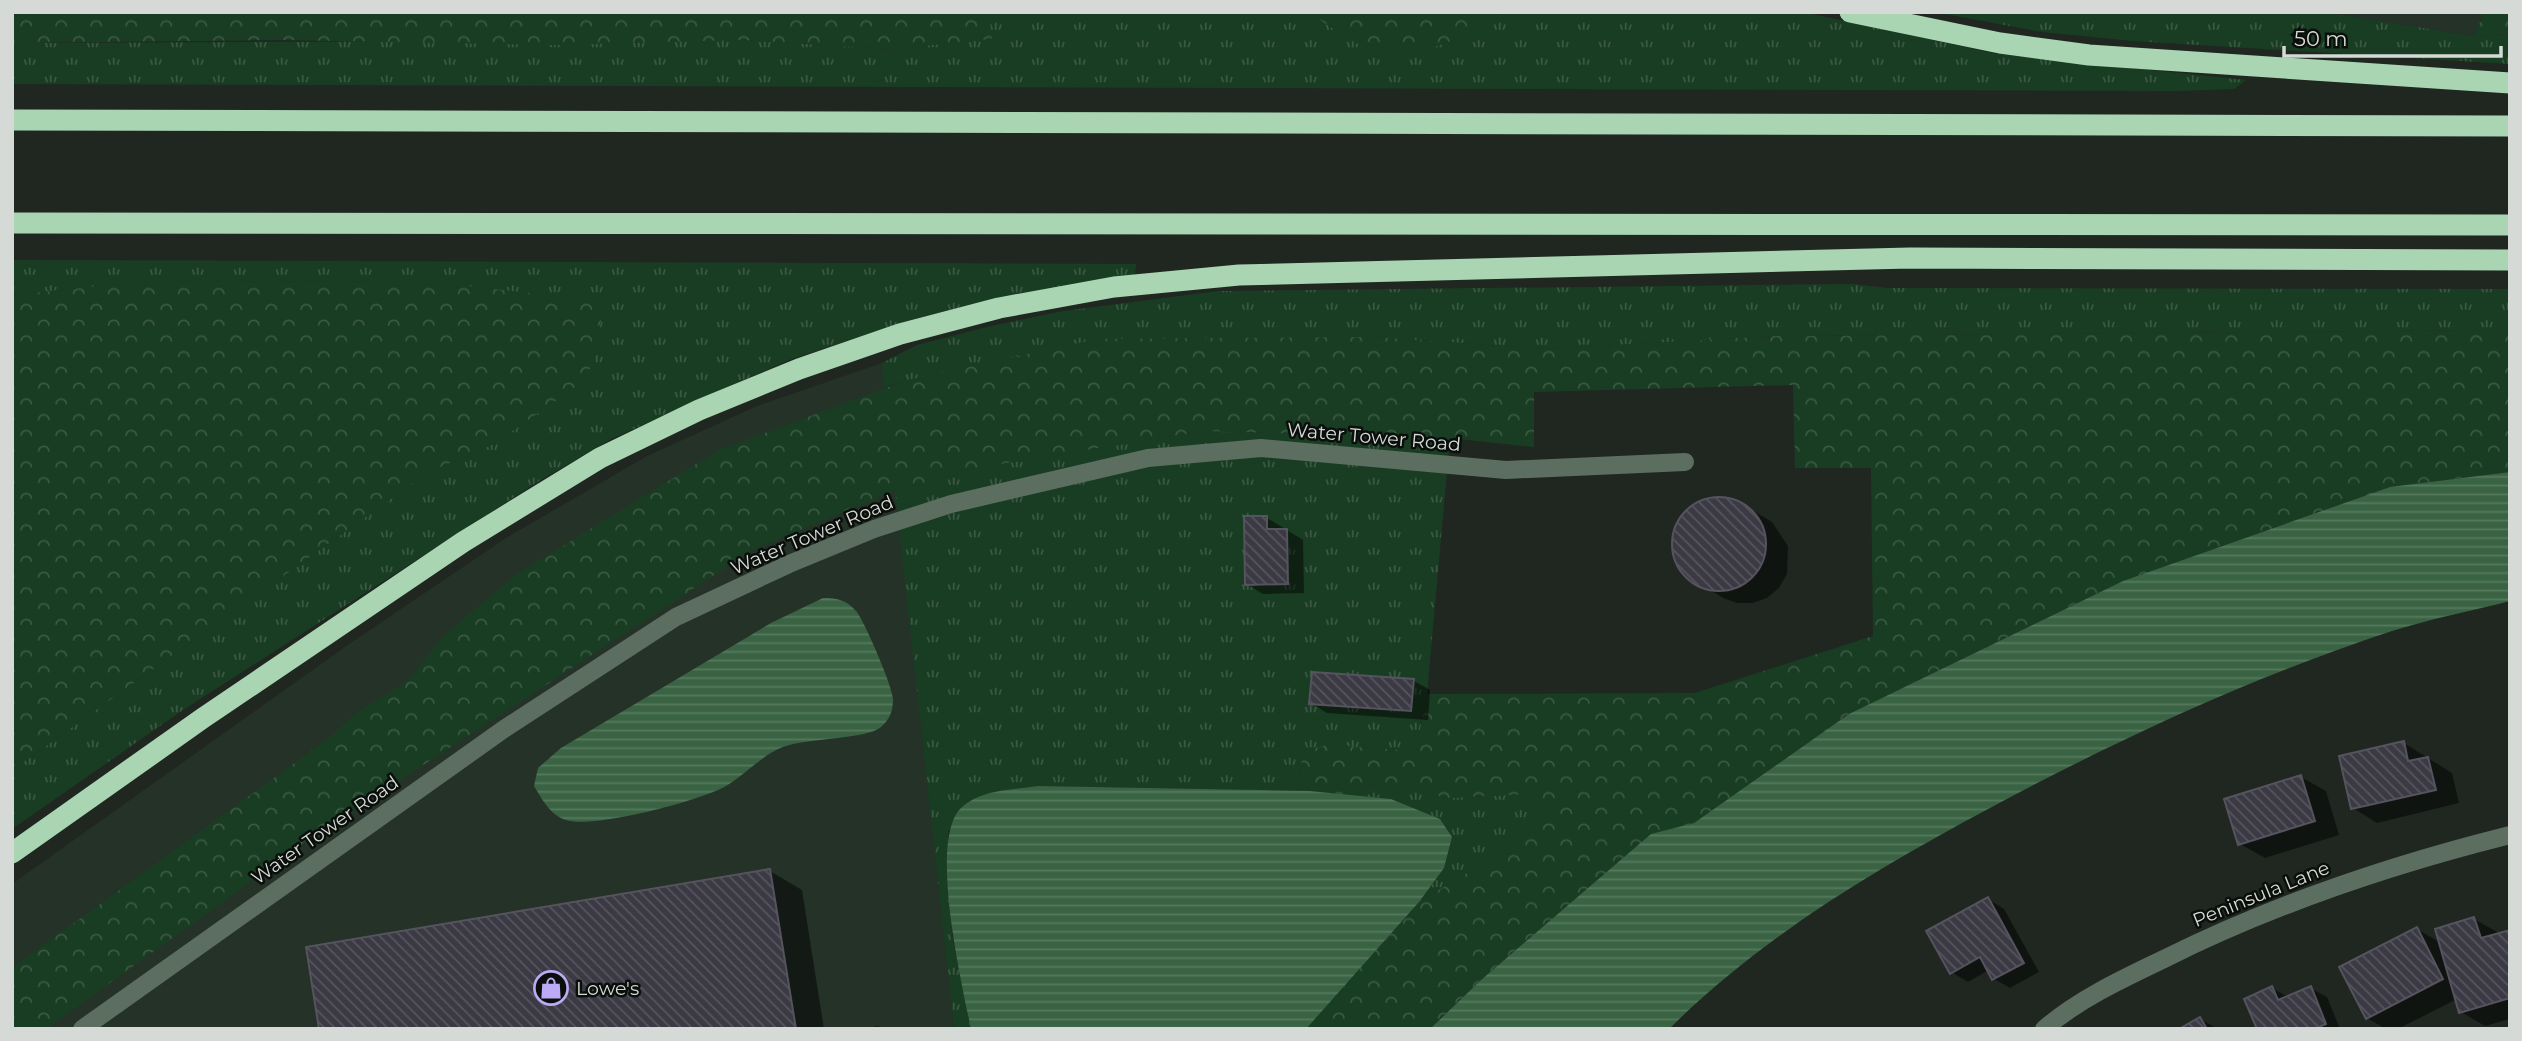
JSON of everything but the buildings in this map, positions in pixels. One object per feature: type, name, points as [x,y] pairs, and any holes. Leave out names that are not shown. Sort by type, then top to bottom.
[{"type":"highway","points":[[1850,12],[2000,43],[2089,55],[2510,83]]},
{"type":"highway","points":[[12,120],[2510,126]]},
{"type":"highway","points":[[12,223],[2510,225]]},
{"type":"highway","points":[[12,853],[214,711],[453,549],[600,458],[699,410],[823,359],[900,334],[999,308],[1114,287],[1239,275],[1910,258],[2510,260]]},
{"type":"street","name":"Water Tower Road","points":[[82,1029],[503,729],[676,617],[789,564],[874,529],[951,504],[1069,475],[1148,458],[1233,450],[1275,449],[1506,470],[1685,462]]},
{"type":"street","name":"Peninsula Lane","points":[[2044,1029],[2073,1007],[2126,977],[2248,920],[2392,867],[2510,835]]},
{"type":"shaded area","points":[[2324,12],[2485,12],[2473,36]]},
{"type":"shaded area","points":[[882,363],[954,1029],[12,1029],[12,884],[352,642],[506,538],[647,456],[757,406]]},
{"type":"shaded area","points":[[2510,472],[2510,601],[2392,631],[2288,668],[2187,711],[2039,782],[1947,831],[1821,907],[1742,964],[1669,1029],[1430,1029],[1481,980],[1651,834],[1694,823],[1849,714],[2123,581],[2390,487]]},
{"type":"shaded area","points":[[823,598],[833,598],[849,604],[860,617],[871,640],[893,699],[887,721],[881,727],[863,734],[783,747],[768,754],[726,786],[694,799],[646,812],[580,822],[560,818],[547,806],[534,786],[538,768],[561,748],[771,623]]},
{"type":"shaded area","points":[[1038,786],[1310,791],[1391,799],[1440,819],[1452,837],[1444,868],[1419,902],[1306,1029],[971,1029],[950,914],[947,850],[952,825],[961,808],[978,797],[997,791]]},
{"type":"green space","points":[[12,12],[989,12],[992,39],[891,49],[739,40],[555,45],[280,40],[12,43]]},
{"type":"green space","points":[[989,12],[1307,12],[1356,43],[1388,48],[1431,48],[1472,34],[1500,12],[1803,12],[1997,54],[2246,80],[2234,89],[2175,91],[12,84],[12,43],[739,40],[891,49],[991,39]]},
{"type":"green space","points":[[1307,12],[1500,12],[1472,34],[1431,48],[1388,48],[1356,43]]},
{"type":"green space","points":[[1934,12],[2324,12],[2473,36],[2510,34],[2510,64],[2133,41],[2042,32]]},
{"type":"green space","points":[[2485,12],[2510,12],[2510,34],[2473,36]]},
{"type":"green space","points":[[12,260],[1136,264],[1135,275],[973,304],[907,321],[789,360],[611,439],[539,481],[180,712],[12,829],[12,770],[427,473],[496,443],[431,282],[150,281],[12,295]]},
{"type":"green space","points":[[150,281],[431,282],[574,298],[603,309],[594,363],[578,385],[496,443],[427,473],[12,770],[12,295]]},
{"type":"green space","points":[[1853,284],[1887,288],[2510,289],[2510,330],[1773,336],[1548,349],[1372,337],[907,380],[884,388],[882,363],[917,345],[1063,311],[1219,291]]},
{"type":"green space","points":[[2510,330],[2510,472],[2390,487],[2123,581],[1849,714],[1694,823],[1651,835],[1481,980],[1430,1029],[1306,1029],[1419,902],[1528,836],[1541,817],[1543,806],[1533,794],[1444,798],[1418,787],[1365,784],[1355,796],[1311,791],[1301,782],[1300,766],[1306,751],[1327,745],[1416,751],[1427,694],[1695,693],[1873,636],[1871,468],[1795,468],[1793,385],[1534,392],[1534,447],[1450,438],[1204,431],[976,468],[895,491],[754,549],[313,837],[46,1029],[12,1029],[12,968],[329,738],[355,714],[408,681],[443,636],[517,574],[719,450],[907,380],[1097,339],[1372,337],[1548,349],[1773,336]]},
{"type":"green space","points":[[1204,431],[1450,438],[1427,694],[1416,751],[1327,745],[1300,766],[1301,782],[1311,791],[1038,786],[948,830],[952,935],[971,1029],[954,1029],[895,491],[976,468]]},
{"type":"green space","points":[[1365,784],[1418,787],[1444,798],[1534,794],[1543,806],[1541,817],[1528,836],[1419,902],[1444,868],[1452,837],[1440,819],[1391,799],[1355,796]]},
{"type":"place","name":"Lowe's","points":[[551,988]]}]
